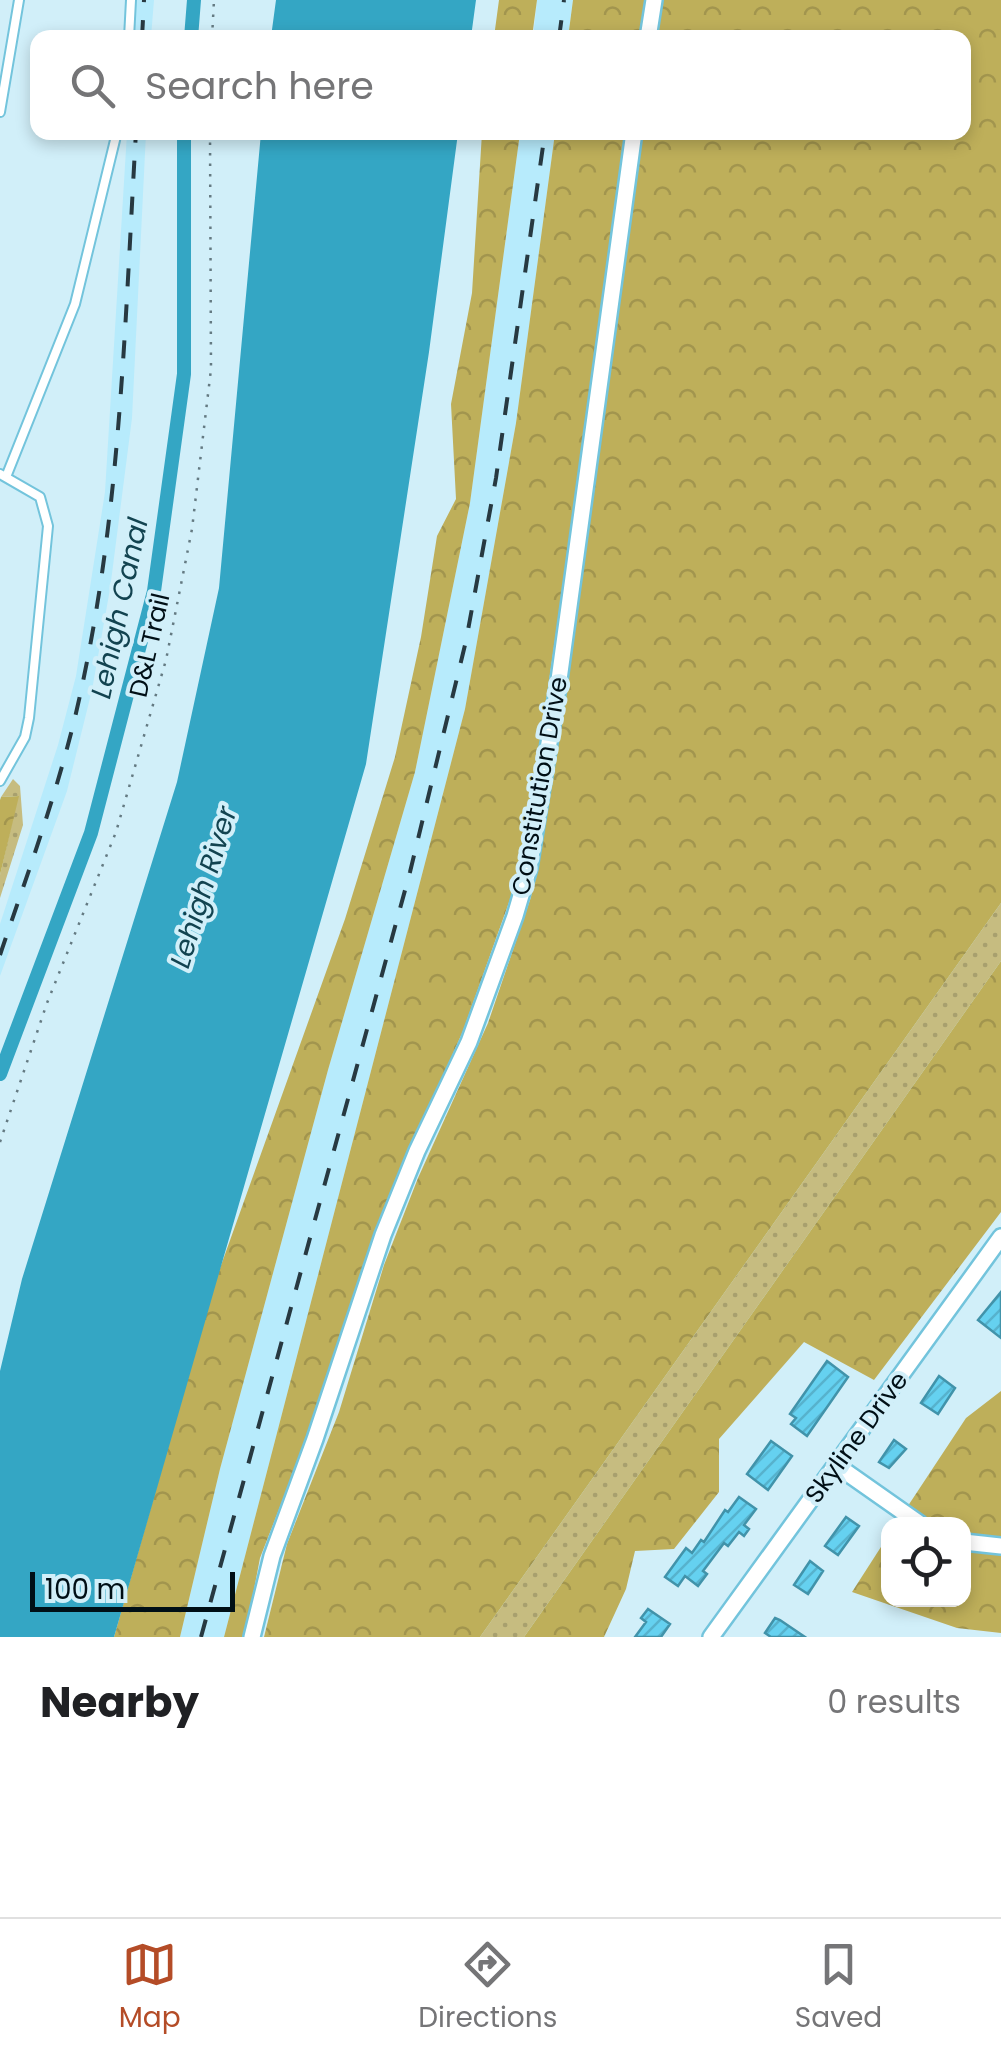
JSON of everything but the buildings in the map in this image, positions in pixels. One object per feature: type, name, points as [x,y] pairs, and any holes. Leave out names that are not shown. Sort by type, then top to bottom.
[{"type":"street","points":[[649,30],[654,0]]},
{"type":"street","name":"Constitution Drive","points":[[252,1637],[272,1556],[378,1249],[418,1151],[470,1042],[528,868],[558,687],[633,140]]},
{"type":"street","name":"Skyline Drive","points":[[711,1637],[1001,1237]]},
{"type":"street","points":[[836,1465],[910,1517]]},
{"type":"street","points":[[971,1543],[1001,1546]]},
{"type":"lane","points":[[0,112],[19,0]]},
{"type":"lane","points":[[129,30],[131,0]]},
{"type":"lane","points":[[0,781],[25,737],[29,718],[48,526],[40,497],[3,475],[76,304],[115,140]]},
{"type":"path","points":[[212,30],[214,0]]},
{"type":"path","name":"D&L Trail","points":[[0,1142],[47,1003],[116,832],[170,641],[192,529],[211,370],[210,140]]},
{"type":"shaded area","points":[[134,0],[154,0],[152,30],[132,30]]},
{"type":"shaded area","points":[[537,0],[573,0],[569,30],[534,30]]},
{"type":"shaded area","points":[[127,140],[146,140],[132,418],[110,589],[92,690],[67,791],[0,976],[0,924],[58,745],[76,676],[105,492]]},
{"type":"shaded area","points":[[519,140],[554,140],[516,423],[465,709],[224,1637],[180,1637],[220,1469],[328,1070],[415,772],[470,503]]},
{"type":"shaded area","points":[[13,779],[20,786],[23,825],[0,898],[0,875],[18,796],[1,797]]},
{"type":"shaded area","points":[[1001,903],[1001,961],[524,1637],[480,1637]]},
{"type":"green space","points":[[499,0],[537,0],[533,30],[495,30]]},
{"type":"green space","points":[[573,0],[647,0],[643,30],[569,30]]},
{"type":"green space","points":[[663,0],[1001,0],[1001,903],[480,1637],[264,1637],[287,1544],[339,1412],[384,1265],[418,1178],[488,1023],[531,897],[564,702],[641,140],[971,140],[971,30],[658,30]]},
{"type":"green space","points":[[482,140],[519,140],[470,503],[415,772],[328,1070],[220,1469],[180,1637],[114,1637],[214,1285],[345,919],[395,757],[421,637],[437,536],[456,499],[451,404],[472,293]]},
{"type":"green space","points":[[554,140],[628,140],[522,866],[463,1031],[414,1141],[260,1558],[245,1637],[224,1637],[465,709],[516,423]]},
{"type":"green space","points":[[19,796],[0,875],[0,800]]},
{"type":"green space","points":[[1001,961],[1001,1212],[874,1380],[804,1342],[719,1439],[719,1492],[674,1549],[635,1551],[626,1589],[604,1637],[524,1637]]},
{"type":"green space","points":[[1001,1391],[1001,1633],[957,1628],[896,1607],[971,1607],[971,1517],[901,1517],[966,1418]]},
{"type":"green space","points":[[881,1547],[881,1602],[852,1592]]},
{"type":"water","points":[[276,0],[476,0],[472,30],[272,30]]},
{"type":"water","name":"Lehigh River","points":[[260,140],[457,140],[366,764],[114,1637],[0,1637],[0,1371],[22,1279],[177,782],[219,588]]},
{"type":"waterway","name":"Lehigh Canal","points":[[192,30],[194,0]]},
{"type":"waterway","name":"Lehigh Canal","points":[[0,1074],[91,833],[154,591],[184,374],[184,140]]},
{"type":"railway","points":[[142,30],[144,0]]},
{"type":"railway","points":[[560,30],[564,0]]},
{"type":"railway","points":[[0,955],[65,754],[95,618],[120,410],[136,140]]},
{"type":"railway","points":[[201,1637],[410,872],[466,641],[496,478],[544,140]]}]
